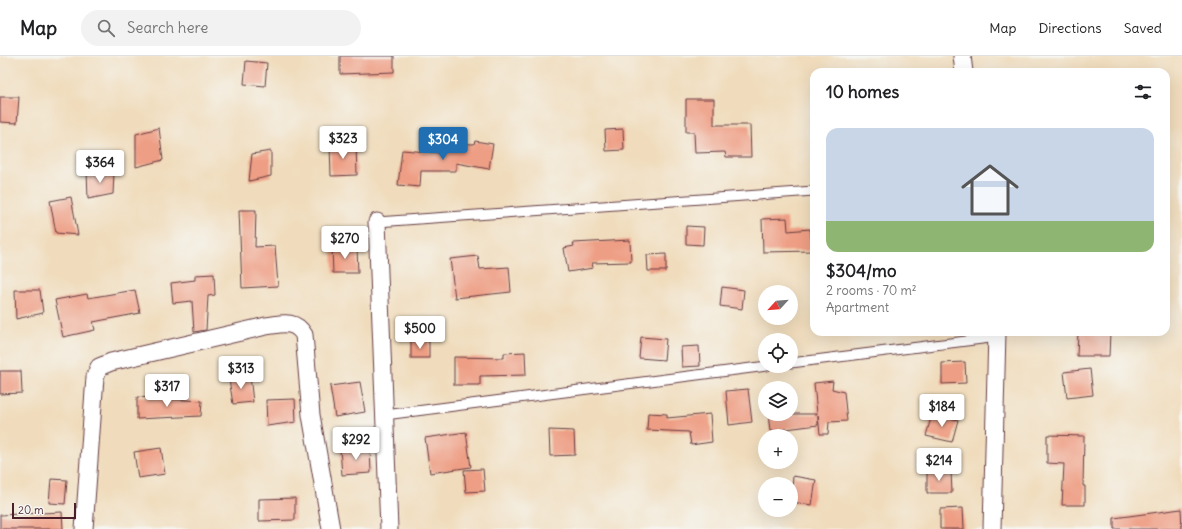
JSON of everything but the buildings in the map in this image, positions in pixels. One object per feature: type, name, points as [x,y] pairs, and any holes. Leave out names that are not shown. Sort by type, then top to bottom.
[{"type":"street","points":[[962,56],[964,68]]},
{"type":"street","points":[[377,222],[389,529]]},
{"type":"street","points":[[84,529],[95,377],[99,367],[111,362],[266,326],[291,323],[300,328],[304,335],[311,415],[331,529]]},
{"type":"street","points":[[992,529],[997,336]]},
{"type":"lane","points":[[377,222],[810,191]]},
{"type":"lane","points":[[798,362],[983,336]]},
{"type":"lane","points":[[385,414],[758,367]]}]
